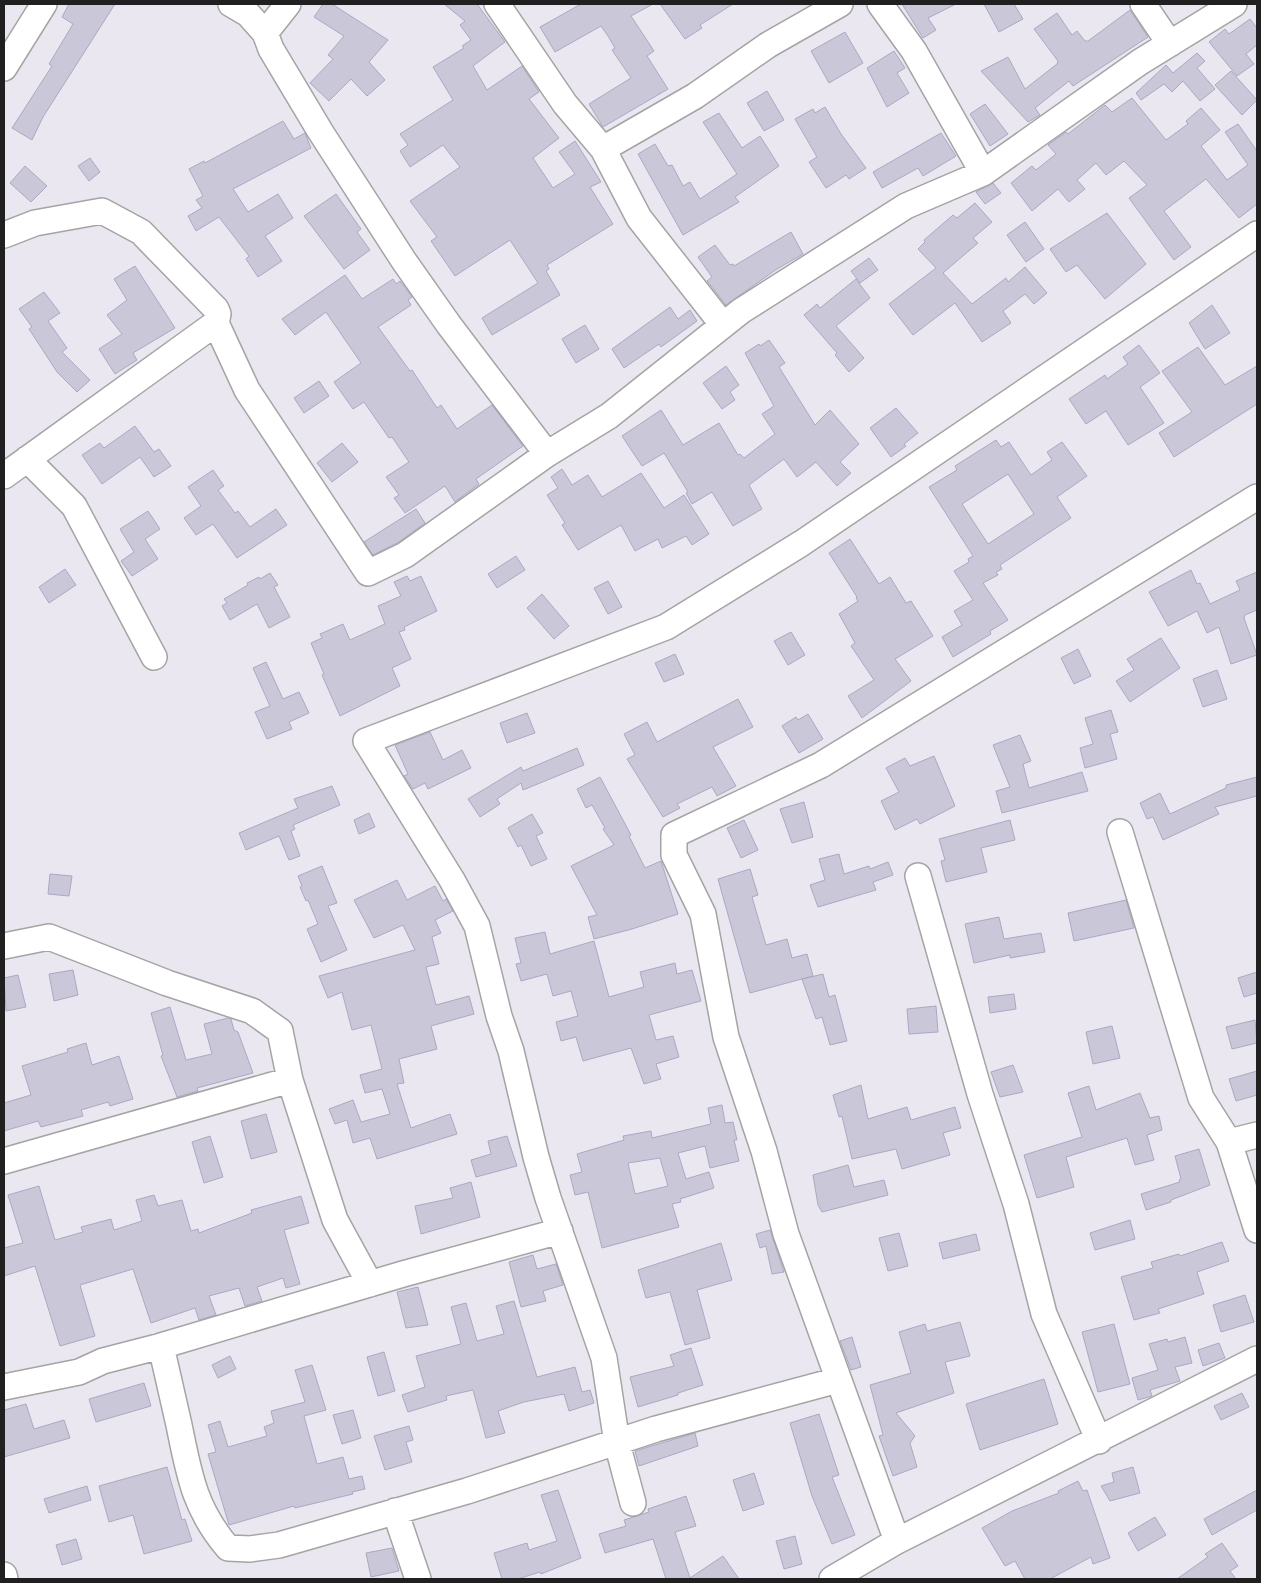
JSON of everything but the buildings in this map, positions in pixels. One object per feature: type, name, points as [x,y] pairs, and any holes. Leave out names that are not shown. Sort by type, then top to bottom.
[{"type":"street","points":[[4,68],[44,4]]},
{"type":"street","points":[[231,4],[248,14],[266,34],[271,49],[320,131],[404,261],[449,325],[547,454]]},
{"type":"street","points":[[266,34],[288,4]]},
{"type":"street","points":[[498,4],[565,104],[603,149],[639,218],[723,325]]},
{"type":"street","points":[[603,149],[695,96],[768,45],[840,4]]},
{"type":"street","points":[[880,4],[914,50],[983,173]]},
{"type":"street","points":[[1143,4],[1170,44]]},
{"type":"street","points":[[4,235],[35,223],[102,211],[141,232],[216,309],[218,314],[216,323],[247,390],[368,573],[405,555],[547,454],[609,416],[742,310],[906,206],[983,173],[1140,62],[1234,4]]},
{"type":"street","points":[[633,1503],[617,1443],[604,1358],[536,1157],[511,1052],[499,1016],[477,926],[452,880],[366,741],[666,627],[802,543],[1257,234]]},
{"type":"street","points":[[4,476],[216,323]]},
{"type":"street","points":[[27,459],[74,506],[154,657]]},
{"type":"street","points":[[897,1541],[786,1234],[764,1150],[726,1037],[703,914],[674,855],[674,835],[822,764],[1257,497]]},
{"type":"street","points":[[1120,832],[1201,1098],[1229,1142],[1257,1230]]},
{"type":"street","points":[[918,876],[980,1094],[1016,1204],[1044,1314],[1098,1441]]},
{"type":"street","points":[[4,946],[49,937],[167,983],[252,1011],[280,1031],[290,1080],[335,1220],[370,1284]]},
{"type":"street","points":[[4,1161],[290,1080]]},
{"type":"street","points":[[1229,1142],[1257,1135]]},
{"type":"street","points":[[4,1387],[79,1372],[103,1361],[560,1231]]},
{"type":"street","points":[[161,1346],[188,1474],[203,1514],[228,1548],[250,1549],[279,1545],[617,1443],[656,1429],[838,1380]]},
{"type":"street","points":[[832,1579],[897,1541],[1257,1359]]},
{"type":"street","points":[[395,1511],[418,1579]]},
{"type":"street","points":[[4,1575],[5,1579]]}]
